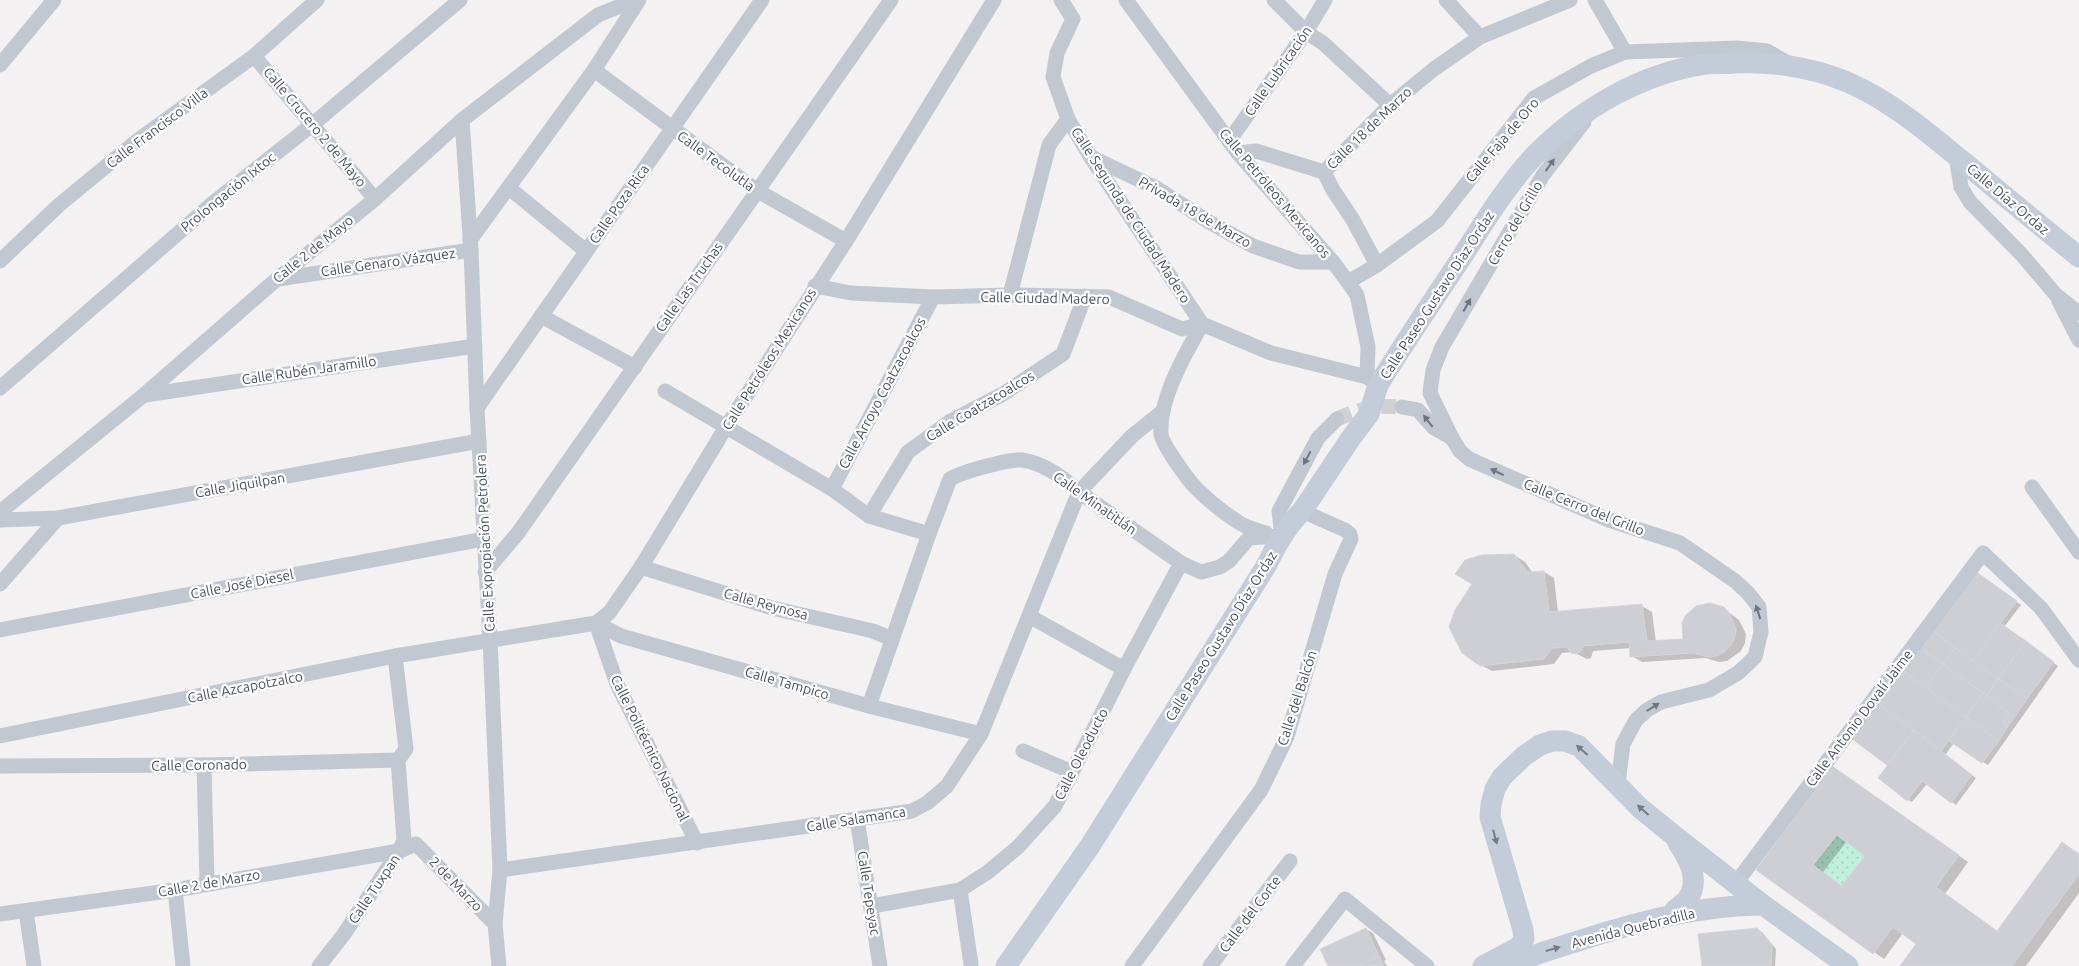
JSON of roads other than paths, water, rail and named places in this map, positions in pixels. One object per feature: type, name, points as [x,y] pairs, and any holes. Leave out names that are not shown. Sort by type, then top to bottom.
[{"type":"main road","name":"Calle Paseo Gustavo Díaz Ordaz","points":[[1006,966],[1090,846],[1266,566],[1282,536],[1302,511],[1351,438],[1370,414],[1373,381],[1515,179],[1536,154],[1572,122],[1597,105],[1645,81],[1666,73],[1707,64],[1750,62],[1797,68],[1843,81],[1863,89],[1903,113],[1938,140]]},
{"type":"main road","name":"Calle Díaz Ordaz","points":[[1938,140],[2079,257]]},
{"type":"main road","points":[[1508,959],[1523,943],[1523,930],[1490,817],[1491,804],[1495,789],[1502,777],[1524,756],[1540,745],[1552,741],[1565,741],[1579,746],[1602,770],[1618,783],[1640,808],[1672,834],[1763,905],[1848,966]]},
{"type":"main road","points":[[1672,834],[1689,860],[1693,876],[1688,899],[1675,910]]},
{"type":"main road","points":[[1644,922],[1723,893],[1736,884]]},
{"type":"main road","name":"Avenida Quebradilla","points":[[1483,966],[1530,955],[1644,922],[1717,907],[1763,905]]},
{"type":"street","points":[[0,66],[54,0]]},
{"type":"street","name":"Calle Francisco Villa","points":[[0,261],[59,205],[138,140],[254,56],[318,0]]},
{"type":"street","name":"Prolongación Ixtoc","points":[[0,388],[213,202],[313,124],[460,0]]},
{"type":"street","name":"Calle 2 de Mayo","points":[[470,245],[594,70],[637,0]]},
{"type":"street","name":"Calle 2 de Mayo","points":[[0,512],[144,395],[277,279],[375,199],[462,120],[598,16],[637,0]]},
{"type":"street","name":"Calle Poza Rica","points":[[477,408],[762,0]]},
{"type":"street","name":"Calle Las Truchas","points":[[485,572],[518,533],[756,190],[891,0]]},
{"type":"street","name":"Calle Petróleos Mexicanos","points":[[596,623],[609,613],[641,567],[726,427],[815,286],[846,241],[994,0]]},
{"type":"street","name":"Calle Segunda de Ciudad Madero","points":[[1061,0],[1073,19],[1057,53],[1053,77],[1068,119],[1090,156],[1202,324]]},
{"type":"street","name":"Calle Petróleos Mexicanos","points":[[1126,0],[1234,147],[1348,282],[1357,296],[1373,381]]},
{"type":"street","points":[[1274,0],[1306,32],[1323,44],[1390,105]]},
{"type":"street","name":"Calle Lubricación","points":[[1234,147],[1325,0]]},
{"type":"street","points":[[1446,0],[1480,37]]},
{"type":"street","name":"Calle 18 de Marzo","points":[[1234,147],[1256,151],[1324,172],[1390,105],[1434,69],[1480,37],[1570,0]]},
{"type":"street","points":[[1596,0],[1624,52]]},
{"type":"street","name":"Calle Faja de Oro","points":[[1348,282],[1377,265],[1437,221],[1534,98],[1591,66],[1624,52],[1737,48],[1767,51],[1797,68]]},
{"type":"street","name":"Calle Crucero 2 de Mayo","points":[[254,56],[375,199]]},
{"type":"street","name":"Calle Tecolutla","points":[[594,70],[756,190],[846,241]]},
{"type":"street","name":"Cerro del Grillo","points":[[1442,347],[1543,175],[1597,105]]},
{"type":"street","points":[[1010,295],[1049,145],[1068,119]]},
{"type":"street","name":"Calle Expropiación Petrolera","points":[[462,120],[490,639],[500,870],[495,924],[499,966]]},
{"type":"street","name":"Privada 18 de Marzo","points":[[1090,156],[1158,189],[1208,222],[1253,246],[1298,262],[1333,262]]},
{"type":"street","points":[[1956,156],[1962,188],[1970,202],[2022,255],[2056,295],[2079,313]]},
{"type":"street","points":[[1324,172],[1377,265]]},
{"type":"street","points":[[509,188],[586,251]]},
{"type":"street","name":"Calle Genaro Vázquez","points":[[277,279],[470,245]]},
{"type":"street","name":"Calle Ciudad Madero","points":[[815,286],[851,293],[933,297],[1010,295],[1085,296],[1116,299],[1182,329],[1202,324]]},
{"type":"street","points":[[2056,295],[2079,340]]},
{"type":"street","name":"Calle Coatzacoalcos","points":[[869,516],[908,452],[949,422],[1003,394],[1063,354],[1085,296]]},
{"type":"street","name":"Calle Arroyo Coatzacoalcos","points":[[832,489],[933,297]]},
{"type":"street","points":[[541,316],[634,367]]},
{"type":"street","points":[[1337,420],[1318,438],[1279,511],[1282,536],[1250,529],[1238,523],[1196,488],[1171,455],[1161,436],[1163,411],[1175,377],[1202,324],[1271,353],[1373,381]]},
{"type":"street","name":"Calle Rubén Jaramillo","points":[[144,395],[475,346]]},
{"type":"street","name":"Calle Cerro del Grillo","points":[[1442,347],[1433,370],[1430,393],[1452,438],[1460,451],[1469,459],[1609,520],[1680,543],[1735,581],[1748,593],[1758,607],[1761,632],[1755,657],[1738,673],[1709,690],[1661,702],[1647,710],[1636,720],[1623,744],[1618,783]]},
{"type":"street","points":[[665,391],[832,489],[869,516],[929,534]]},
{"type":"street","points":[[1402,407],[1418,410],[1434,428],[1452,438]]},
{"type":"street","name":"Calle Salamanca","points":[[500,870],[857,819],[912,810],[927,803],[947,786],[981,734],[1079,492],[1132,436],[1163,411]]},
{"type":"street","name":"Calle Jiquilpan","points":[[0,520],[58,518],[479,441]]},
{"type":"street","name":"Calle Minatitlán","points":[[868,706],[950,479],[957,475],[985,466],[1020,460],[1036,463],[1067,481],[1079,492],[1181,563],[1201,572],[1229,561],[1250,538],[1282,536]]},
{"type":"street","points":[[2032,487],[2079,552]]},
{"type":"street","name":"Calle del Balcón","points":[[1132,966],[1261,790],[1287,737],[1335,574],[1351,539],[1350,534],[1345,530],[1302,511]]},
{"type":"street","points":[[0,584],[58,518]]},
{"type":"street","name":"Calle José Diesel","points":[[0,630],[484,539]]},
{"type":"street","name":"Calle Antonio Dovalí Jaime","points":[[1736,884],[1983,553],[2041,608],[2079,660]]},
{"type":"street","name":"Calle Oleoducto","points":[[872,906],[960,890],[988,872],[1018,847],[1055,806],[1124,669],[1181,563]]},
{"type":"street","name":"Calle Reynosa","points":[[641,567],[772,608],[873,631],[892,639]]},
{"type":"street","points":[[1029,616],[1124,669]]},
{"type":"street","points":[[490,639],[596,623]]},
{"type":"street","name":"Calle Tampico","points":[[596,623],[621,636],[868,706],[981,734]]},
{"type":"street","name":"Calle Politécnico Nacional","points":[[596,623],[617,684],[697,843]]},
{"type":"street","name":"Calle Azcapotzalco","points":[[0,736],[395,656],[490,639]]},
{"type":"street","name":"Calle Tuxpan","points":[[319,966],[344,934],[399,851],[404,840],[398,760],[406,748],[395,656]]},
{"type":"street","points":[[1023,751],[1072,772]]},
{"type":"street","name":"Calle Coronado","points":[[0,766],[204,765],[398,760]]},
{"type":"street","points":[[204,765],[207,884]]},
{"type":"street","name":"Calle Tepeyac","points":[[857,819],[880,966]]},
{"type":"street","name":"Calle 2 de Marzo","points":[[0,914],[175,890],[399,851],[416,844]]},
{"type":"street","name":"2 de Marzo","points":[[416,844],[495,924]]},
{"type":"street","name":"Calle del Corte","points":[[1210,966],[1290,861]]},
{"type":"street","points":[[175,890],[183,966]]},
{"type":"street","points":[[960,890],[971,964]]},
{"type":"street","points":[[1294,966],[1345,899],[1427,966]]},
{"type":"street","points":[[26,911],[34,966]]},
{"type":"tunnel","points":[[1337,419],[1369,408],[1384,406],[1402,407]]}]
